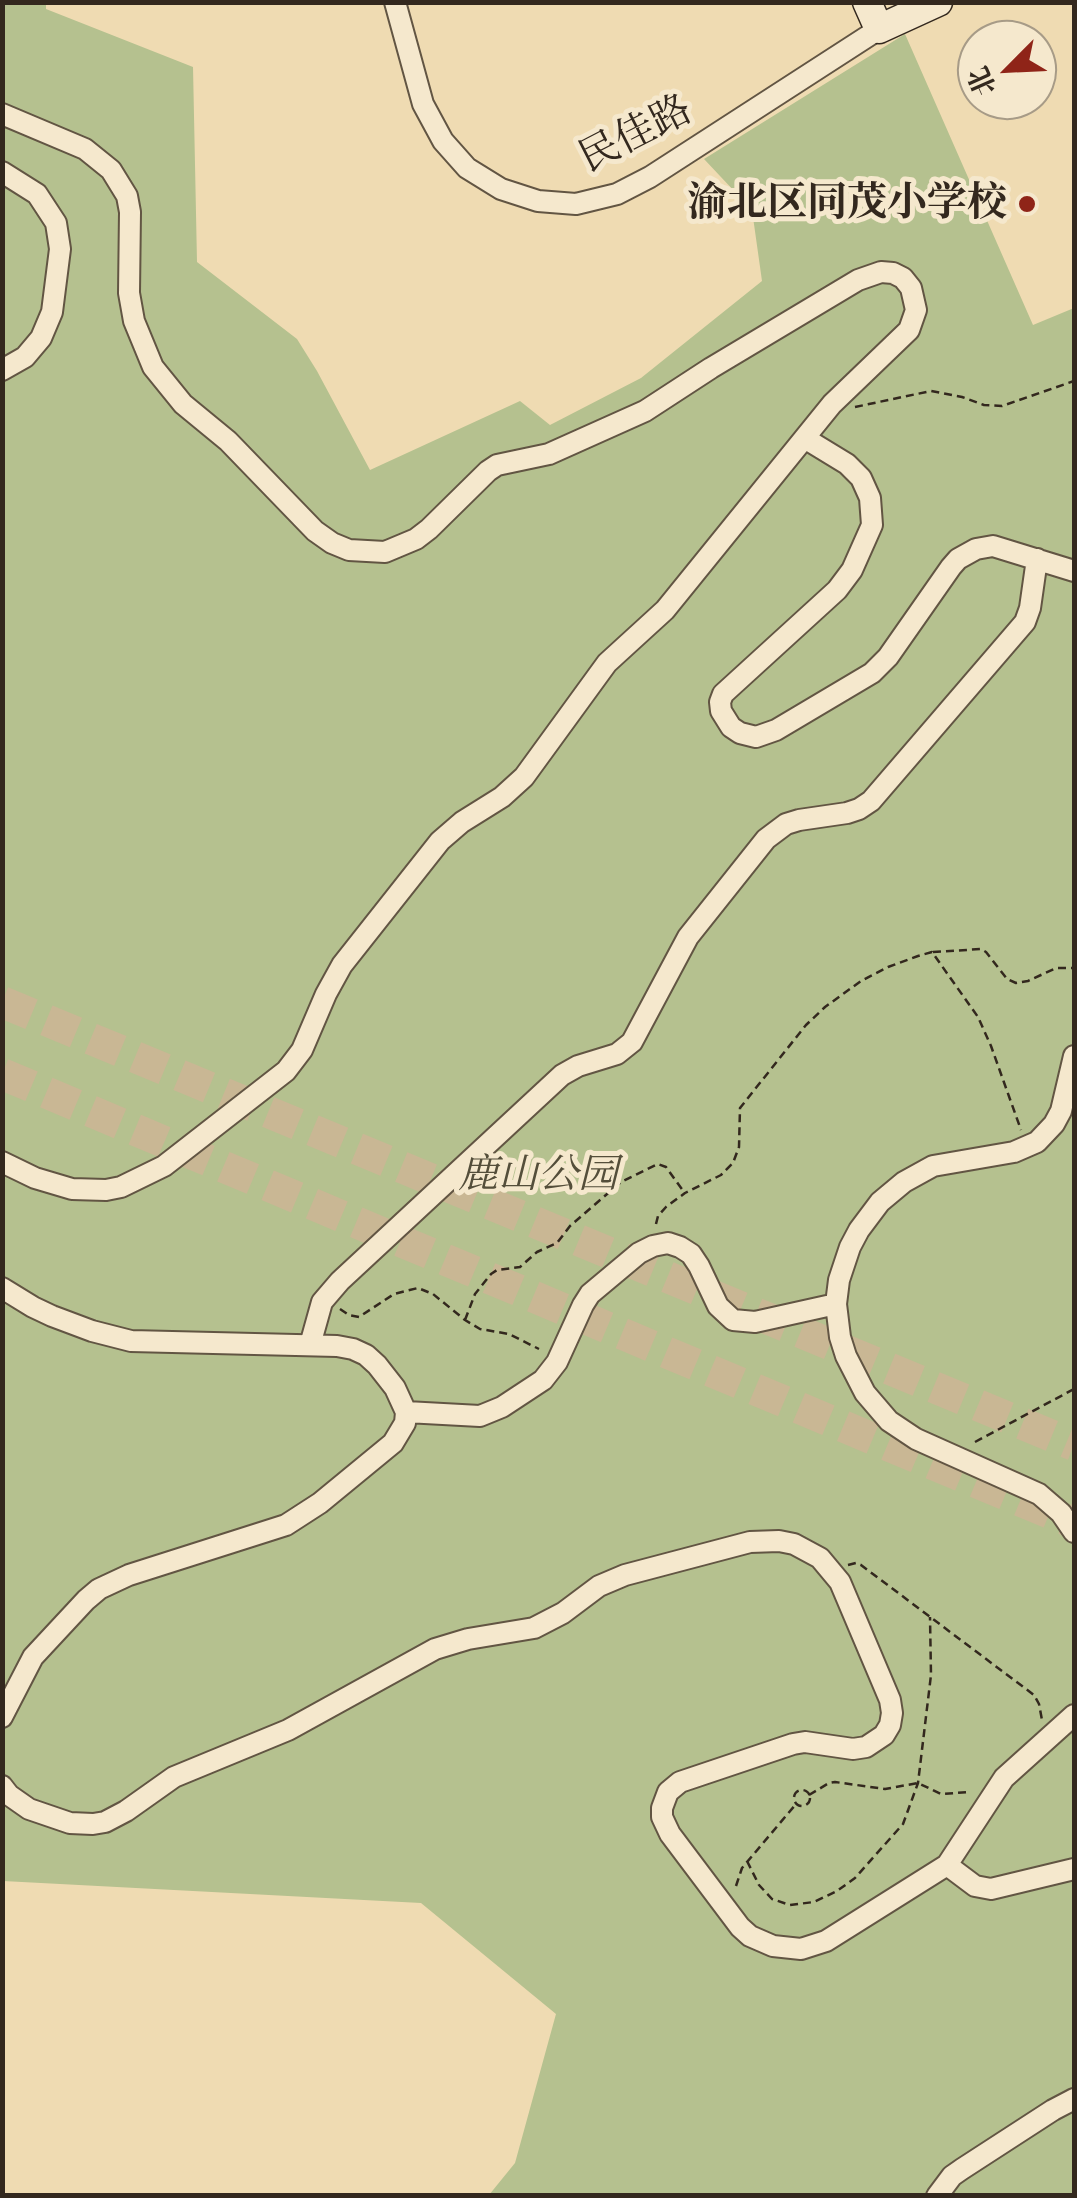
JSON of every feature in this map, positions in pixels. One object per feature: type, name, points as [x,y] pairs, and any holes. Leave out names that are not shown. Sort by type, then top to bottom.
[{"type":"street","name":"民佳路","points":[[395,2],[423,104],[442,141],[466,168],[500,189],[538,202],[576,204],[617,194],[650,177],[879,29]]},
{"type":"street","points":[[868,2],[879,29],[938,2]]},
{"type":"street","points":[[2,114],[85,149],[111,170],[127,196],[129,293],[134,321],[153,367],[183,404],[228,440],[314,530],[348,550],[385,552],[416,538],[497,465],[548,454],[645,411],[858,280],[880,272],[903,278],[911,288],[916,310],[909,330],[844,392],[665,610],[608,663],[524,777],[502,797],[450,831],[430,852],[342,965],[302,1050],[286,1071],[164,1166],[121,1187],[72,1189],[35,1178],[2,1162]]},
{"type":"street","points":[[2,172],[36,194],[56,222],[60,249],[52,312],[41,338],[24,357],[2,370]]},
{"type":"street","points":[[806,439],[847,464],[861,478],[870,498],[872,525],[852,570],[837,590],[723,694],[721,711],[740,733],[756,736],[776,730],[872,674],[951,567],[966,554],[994,546],[1074,571]]},
{"type":"street","points":[[310,1345],[325,1298],[340,1281],[562,1075],[617,1054],[632,1042],[698,922],[776,831],[799,820],[847,814],[871,801],[1017,634],[1030,608],[1037,559]]},
{"type":"street","points":[[1074,1056],[1066,1096],[1046,1134],[1027,1148],[933,1166],[892,1191],[870,1214],[850,1246],[836,1304],[846,1356],[865,1393],[889,1421],[902,1432],[1039,1494],[1074,1532]]},
{"type":"street","points":[[406,1412],[468,1416],[491,1413],[543,1380],[552,1372],[590,1294],[639,1253],[658,1245],[680,1246],[691,1254],[718,1306],[734,1320],[755,1322],[836,1304]]},
{"type":"street","points":[[2,1288],[52,1316],[130,1341],[337,1346],[366,1355],[377,1365],[395,1388],[406,1412],[405,1424],[393,1443],[320,1503],[286,1525],[129,1575],[100,1589],[34,1656],[2,1717]]},
{"type":"street","points":[[2,1786],[29,1808],[70,1822],[105,1822],[174,1778],[288,1730],[415,1658],[452,1643],[534,1628],[612,1579],[750,1542],[794,1544],[820,1558],[848,1597],[890,1700],[890,1725],[884,1735],[866,1747],[852,1749],[818,1742],[793,1744],[680,1782],[668,1792],[662,1808],[665,1826],[740,1926],[761,1942],[787,1948],[826,1941],[947,1864],[1013,1768],[1074,1715]]},
{"type":"street","points":[[947,1864],[975,1886],[991,1889],[1074,1869]]},
{"type":"street","points":[[937,2196],[952,2176],[1074,2100]]},
{"type":"path","points":[[824,415],[931,391],[1002,406],[1074,381]]},
{"type":"path","points":[[658,1245],[658,1216],[666,1206],[721,1175],[733,1163],[739,1148],[740,1108],[815,1016],[874,974],[903,960],[951,949],[981,949],[1007,979],[1016,983],[1028,982],[1056,968],[1074,968]]},
{"type":"path","points":[[932,952],[986,1032],[1027,1148]]},
{"type":"path","points":[[465,1320],[472,1299],[491,1274],[520,1267],[557,1243],[570,1226],[621,1182],[658,1164],[666,1167],[685,1193]]},
{"type":"path","points":[[325,1298],[349,1315],[359,1317],[394,1294],[418,1288],[433,1294],[480,1329],[516,1337],[558,1360]]},
{"type":"path","points":[[951,1454],[1074,1389]]},
{"type":"path","points":[[834,1573],[856,1562],[1034,1695],[1046,1740]]},
{"type":"path","points":[[746,1861],[759,1886],[772,1899],[802,1905],[826,1898],[855,1878],[903,1824],[918,1783],[931,1675],[930,1616]]},
{"type":"path","points":[[809,1795],[832,1782],[886,1789],[918,1783],[941,1794],[967,1792],[992,1797]]},
{"type":"path","points":[[798,1790],[809,1795],[806,1804],[796,1804],[794,1796],[798,1790]]},
{"type":"path","points":[[729,1912],[738,1874],[746,1861],[796,1804]]},
{"type":"green space","name":"鹿山公园","points":[[2,3],[46,3],[46,9],[193,67],[197,262],[297,339],[370,470],[520,401],[550,425],[641,378],[762,281],[752,210],[704,159],[905,34],[1033,325],[1074,308],[1074,2195],[489,2195],[515,2163],[556,2014],[421,1903],[3,1881]]},
{"type":"tunnel","points":[[2,1002],[1074,1445]]},
{"type":"tunnel","points":[[2,1074],[1074,1523]]},
{"type":"place","name":"渝北区同茂小学校","points":[[1027,204]]}]
